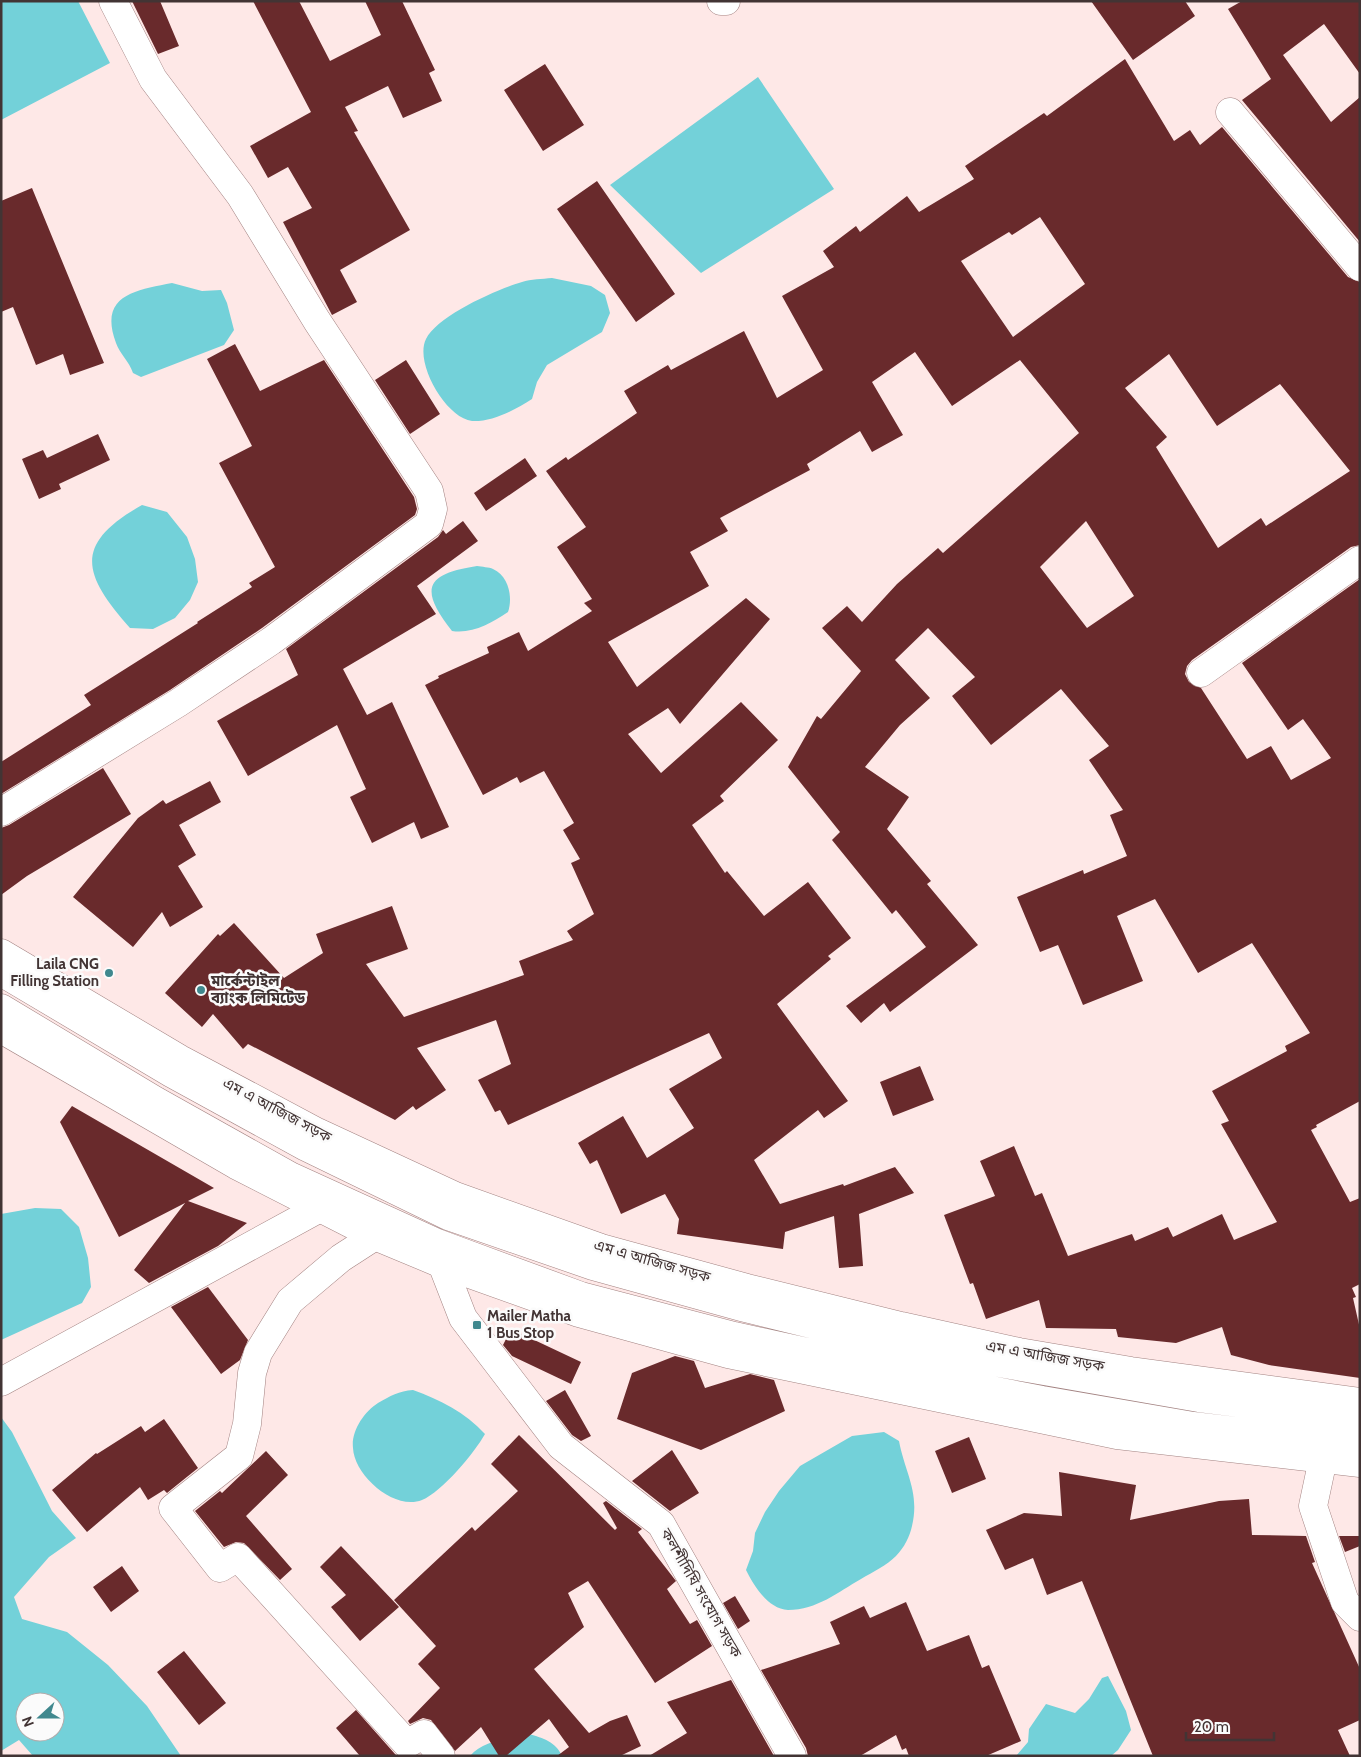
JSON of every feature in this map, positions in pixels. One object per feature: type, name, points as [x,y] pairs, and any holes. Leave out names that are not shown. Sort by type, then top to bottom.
[{"type":"main road","points":[[1,812],[178,703],[271,641],[428,524],[433,509],[430,491],[317,320],[240,195],[153,79],[113,1]]},
{"type":"main road","points":[[721,1],[726,1]]},
{"type":"main road","points":[[1230,112],[1360,267]]},
{"type":"main road","points":[[1201,673],[1360,560]]},
{"type":"main road","name":"এম এ আজিজ সড়ক","points":[[1,953],[180,1059],[316,1132],[455,1196],[601,1248],[757,1291],[1019,1352],[1131,1371],[1360,1402]]},
{"type":"main road","points":[[1,972],[170,1073],[306,1147],[448,1216],[592,1266],[745,1308],[896,1345],[1199,1398],[1360,1418]]},
{"type":"main road","points":[[1,1008],[156,1101],[290,1176],[437,1243],[581,1296],[734,1336],[1042,1400],[1193,1426],[1360,1445]]},
{"type":"main road","points":[[1,1029],[236,1165],[375,1236],[442,1264],[579,1314],[728,1354],[1116,1435],[1360,1463]]},
{"type":"main road","points":[[1,1382],[320,1208]]},
{"type":"main road","points":[[375,1236],[341,1258],[290,1301],[258,1353],[252,1373],[246,1424],[239,1456],[173,1508],[220,1568],[238,1557],[408,1744],[424,1734],[441,1756]]},
{"type":"main road","name":"কলশীদিঘি সংযোগ সড়ক","points":[[442,1264],[463,1318],[561,1446],[661,1524],[792,1756]]},
{"type":"main road","points":[[1323,1460],[1313,1506],[1344,1602],[1360,1617]]},
{"type":"water","points":[[1,1],[78,1],[110,63],[1,120]]},
{"type":"water","points":[[758,77],[834,189],[701,273],[610,185]]},
{"type":"water","points":[[552,278],[591,286],[605,295],[610,313],[602,332],[547,365],[537,382],[532,399],[511,411],[487,420],[472,421],[462,418],[443,400],[428,375],[423,349],[426,339],[442,321],[469,304],[525,281]]},
{"type":"water","points":[[172,283],[202,291],[221,290],[227,303],[234,330],[224,345],[141,377],[133,373],[116,343],[112,327],[112,314],[116,305],[134,292]]},
{"type":"water","points":[[142,505],[167,512],[187,537],[195,559],[198,582],[190,600],[175,618],[153,629],[130,628],[102,591],[95,576],[92,561],[95,547],[104,533],[120,519]]},
{"type":"water","points":[[477,566],[493,569],[503,577],[510,594],[508,612],[488,624],[474,629],[452,631],[435,604],[432,594],[433,586],[438,579],[447,574]]},
{"type":"water","points":[[35,1208],[61,1209],[79,1227],[88,1258],[91,1287],[82,1303],[1,1340],[1,1214]]},
{"type":"water","points":[[413,1390],[452,1408],[469,1419],[485,1434],[466,1461],[439,1489],[422,1500],[411,1502],[388,1496],[368,1479],[360,1469],[355,1458],[353,1442],[356,1429],[368,1411],[382,1400],[403,1391]]},
{"type":"water","points":[[1,1417],[12,1432],[52,1511],[76,1538],[49,1557],[14,1597],[22,1619],[67,1632],[108,1665],[147,1706],[181,1756],[33,1756],[21,1742],[65,1742],[65,1692],[15,1692],[16,1742],[1,1751]]},
{"type":"water","points":[[884,1432],[899,1441],[913,1493],[914,1514],[912,1526],[904,1546],[896,1556],[884,1565],[818,1604],[788,1610],[774,1606],[762,1596],[746,1570],[753,1551],[755,1533],[765,1512],[779,1491],[800,1466],[852,1436]]},
{"type":"water","points":[[1108,1676],[1126,1711],[1131,1730],[1118,1750],[1111,1756],[1016,1756],[1028,1742],[1029,1729],[1046,1704],[1075,1713],[1089,1699],[1102,1678]]},
{"type":"water","points":[[529,1734],[553,1744],[562,1756],[470,1756],[482,1746],[490,1743]]},
{"type":"building","points":[[132,1],[160,1],[179,46],[158,54]]},
{"type":"building","points":[[253,1],[299,1],[330,61],[381,35],[365,1],[402,1],[435,70],[429,73],[442,101],[403,118],[388,86],[345,107],[358,131],[354,132],[410,230],[340,270],[357,302],[332,315],[283,222],[312,208],[288,167],[268,178],[250,146],[311,112]]},
{"type":"building","points":[[1091,1],[1185,1],[1195,16],[1133,60]]},
{"type":"building","points":[[1242,1],[1360,1],[1360,74],[1324,24],[1283,55],[1331,122],[1360,97],[1360,242],[1242,100],[1271,79],[1228,9]]},
{"type":"building","points":[[1125,59],[1174,141],[1190,130],[1200,145],[1222,127],[1348,277],[1360,282],[1360,545],[1351,547],[1192,660],[1187,666],[1185,674],[1189,682],[1201,688],[1247,759],[1271,746],[1291,780],[1331,758],[1303,719],[1288,730],[1242,663],[1360,579],[1360,1101],[1316,1125],[1317,1127],[1311,1130],[1350,1202],[1360,1198],[1360,1284],[1352,1288],[1356,1297],[1353,1298],[1360,1329],[1360,1378],[1269,1365],[1231,1355],[1222,1327],[1176,1343],[1118,1337],[1116,1329],[1046,1328],[1039,1300],[986,1319],[973,1283],[970,1284],[944,1215],[995,1196],[980,1161],[1014,1146],[1035,1196],[1042,1193],[1068,1256],[1132,1234],[1135,1241],[1168,1227],[1173,1237],[1222,1214],[1234,1240],[1277,1222],[1221,1124],[1229,1121],[1212,1091],[1287,1051],[1285,1046],[1310,1033],[1252,943],[1198,973],[1155,899],[1117,916],[1143,981],[1083,1005],[1058,945],[1040,952],[1017,897],[1083,870],[1084,874],[1127,856],[1110,815],[1123,810],[1089,760],[1109,746],[1061,689],[991,745],[952,696],[975,677],[928,628],[895,660],[930,698],[900,725],[865,767],[909,797],[887,829],[931,881],[927,884],[978,945],[890,1012],[884,1003],[861,1023],[846,1006],[926,947],[896,910],[892,914],[832,840],[840,832],[788,767],[817,716],[821,719],[861,671],[822,628],[847,606],[862,622],[897,584],[938,548],[943,553],[1079,433],[1020,360],[952,406],[915,352],[872,382],[903,435],[872,452],[860,431],[807,464],[810,470],[720,518],[728,531],[690,552],[709,586],[608,642],[637,687],[746,598],[770,619],[680,724],[668,708],[628,734],[661,773],[741,702],[778,740],[720,796],[724,801],[692,825],[725,873],[727,871],[764,916],[808,882],[851,938],[828,956],[831,959],[777,1004],[848,1101],[824,1118],[818,1110],[754,1160],[780,1204],[843,1184],[844,1186],[895,1167],[914,1193],[859,1214],[863,1266],[839,1268],[834,1216],[785,1232],[783,1249],[677,1234],[679,1219],[665,1194],[621,1214],[597,1160],[590,1164],[578,1143],[623,1116],[647,1158],[694,1128],[669,1089],[722,1058],[709,1033],[508,1125],[500,1110],[495,1112],[478,1080],[511,1064],[496,1020],[417,1048],[446,1090],[416,1110],[413,1106],[395,1120],[248,1044],[243,1049],[213,1014],[202,1027],[165,993],[218,934],[220,936],[234,923],[284,978],[323,953],[316,934],[392,906],[408,949],[366,964],[404,1017],[524,975],[519,961],[573,940],[567,931],[594,914],[571,863],[580,859],[563,830],[574,823],[544,771],[520,783],[517,777],[483,795],[425,685],[439,678],[438,676],[489,653],[487,647],[519,632],[528,651],[592,611],[584,603],[592,599],[557,547],[586,527],[546,471],[566,457],[568,460],[637,413],[624,391],[668,365],[671,370],[744,331],[777,398],[823,370],[782,296],[834,267],[823,251],[856,226],[860,232],[907,196],[919,212],[974,179],[965,166],[1044,113],[1047,116]],"holes":[[[1040,217],[1085,284],[1013,337],[961,261],[1009,232],[1012,235]],[[1169,354],[1217,426],[1280,384],[1350,471],[1266,526],[1261,518],[1218,548],[1156,447],[1167,437],[1125,388]],[[1086,521],[1134,596],[1087,628],[1040,567]]]},
{"type":"building","points":[[545,64],[584,125],[543,151],[504,90]]},
{"type":"building","points":[[597,181],[675,294],[636,322],[557,209]]},
{"type":"building","points":[[32,188],[104,363],[70,375],[63,354],[36,365],[13,307],[1,312],[1,201]]},
{"type":"building","points":[[235,344],[260,391],[324,360],[414,497],[417,509],[415,515],[262,628],[170,690],[1,794],[1,762],[91,705],[84,695],[252,587],[249,583],[275,567],[219,463],[252,446],[207,359]]},
{"type":"building","points":[[406,360],[440,414],[410,434],[375,380]]},
{"type":"building","points":[[98,434],[110,460],[59,484],[61,489],[39,499],[22,459],[43,450],[47,458]]},
{"type":"building","points":[[525,458],[537,476],[486,511],[474,493]]},
{"type":"building","points":[[463,521],[478,541],[417,586],[436,614],[343,669],[367,715],[392,702],[449,827],[421,839],[414,822],[372,843],[350,797],[366,789],[337,725],[248,776],[217,721],[298,675],[286,649],[438,537],[443,530],[446,534]]},
{"type":"building","points":[[103,768],[131,814],[27,876],[1,895],[1,828]]},
{"type":"building","points":[[210,781],[221,802],[179,825],[196,855],[178,866],[203,907],[170,927],[162,912],[133,947],[73,897],[138,818],[163,800],[166,804]]},
{"type":"building","points":[[920,1066],[934,1100],[893,1116],[880,1082]]},
{"type":"building","points":[[72,1106],[214,1188],[188,1201],[247,1223],[218,1246],[149,1283],[134,1270],[185,1203],[119,1237],[60,1122]]},
{"type":"building","points":[[208,1287],[248,1340],[240,1360],[221,1374],[171,1307]]},
{"type":"building","points":[[511,1329],[581,1362],[571,1384],[512,1356],[503,1345]]},
{"type":"building","points":[[675,1356],[694,1361],[705,1388],[750,1374],[774,1380],[785,1411],[701,1450],[617,1419],[632,1373]]},
{"type":"building","points":[[565,1390],[591,1436],[581,1441],[572,1435],[546,1401]]},
{"type":"building","points":[[164,1419],[198,1468],[167,1493],[164,1490],[148,1500],[140,1487],[87,1532],[52,1490],[96,1453],[141,1426],[145,1432]]},
{"type":"building","points":[[519,1435],[615,1530],[617,1528],[603,1503],[606,1501],[642,1529],[638,1532],[676,1581],[667,1589],[690,1624],[697,1620],[712,1646],[655,1683],[588,1581],[568,1593],[584,1627],[534,1669],[589,1733],[610,1721],[627,1715],[641,1746],[620,1756],[557,1756],[569,1747],[549,1719],[506,1756],[499,1756],[481,1727],[455,1751],[431,1720],[423,1718],[410,1724],[408,1721],[440,1688],[418,1664],[436,1646],[394,1600],[472,1527],[475,1531],[518,1491],[491,1464]]},
{"type":"building","points":[[969,1437],[986,1479],[952,1493],[935,1451]]},
{"type":"building","points":[[672,1450],[699,1493],[670,1511],[632,1481]]},
{"type":"building","points":[[266,1451],[288,1475],[246,1516],[292,1569],[280,1580],[244,1543],[236,1542],[224,1547],[195,1511],[220,1491],[222,1493]]},
{"type":"building","points":[[1059,1472],[1136,1485],[1130,1520],[1219,1501],[1249,1499],[1252,1535],[1306,1536],[1315,1562],[1312,1563],[1360,1669],[1360,1720],[1338,1730],[1350,1756],[1153,1756],[1082,1581],[1047,1595],[1033,1558],[1005,1570],[986,1530],[1024,1513],[1062,1516]]},
{"type":"building","points":[[1339,1536],[1360,1536],[1360,1546],[1345,1552]]},
{"type":"building","points":[[341,1546],[399,1607],[360,1641],[331,1607],[346,1595],[320,1567]]},
{"type":"building","points":[[122,1566],[139,1591],[111,1612],[93,1587]]},
{"type":"building","points":[[735,1596],[750,1621],[738,1629],[723,1603]]},
{"type":"building","points":[[906,1602],[927,1651],[969,1635],[982,1668],[989,1665],[1021,1741],[986,1756],[909,1756],[906,1748],[902,1750],[896,1735],[860,1756],[808,1756],[806,1748],[761,1670],[840,1644],[830,1622],[864,1606],[870,1618]]},
{"type":"building","points":[[184,1651],[226,1703],[199,1725],[157,1672]]},
{"type":"building","points":[[731,1680],[774,1756],[649,1756],[687,1733],[667,1702]]},
{"type":"building","points":[[356,1710],[397,1756],[360,1756],[336,1728]]},
{"type":"place","name":"Laila CNG Filling Station","points":[[109,973]]},
{"type":"place","name":"মার্কেন্টাইল ব্যাংক লিমিটেড","points":[[201,990]]},
{"type":"place","name":"Mailer Matha 1 Bus Stop","points":[[477,1325]]}]
